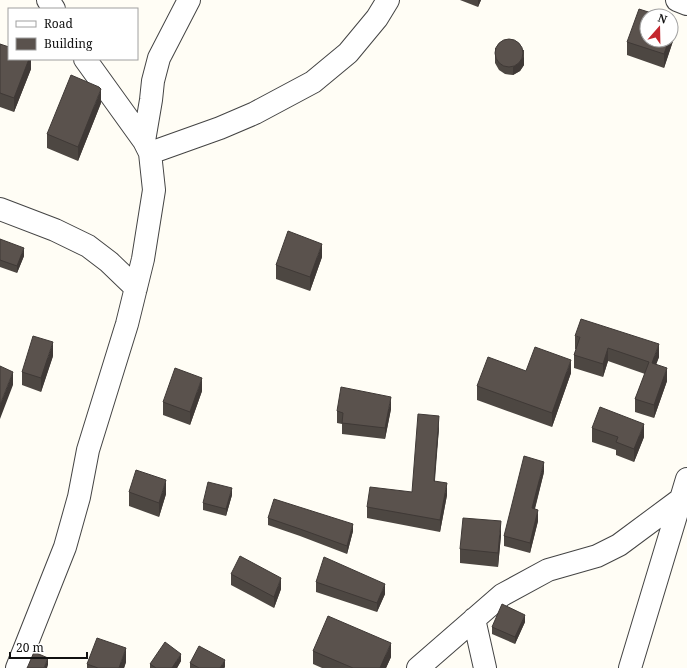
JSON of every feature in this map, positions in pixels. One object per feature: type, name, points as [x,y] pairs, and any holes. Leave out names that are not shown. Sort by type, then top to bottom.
[{"type":"street","points":[[17,668],[65,547],[79,497],[88,450],[127,324],[143,259],[154,190],[147,147],[153,81],[159,58],[189,0]]},
{"type":"street","points":[[147,147],[220,128],[255,113],[313,82],[348,53],[377,18],[388,0]]},
{"type":"street","points":[[677,0],[687,4]]},
{"type":"street","points":[[86,60],[147,147]]},
{"type":"street","points":[[0,209],[55,230],[88,246],[109,262],[136,288]]},
{"type":"street","points":[[418,668],[502,595],[548,570],[597,556],[619,545],[684,489]]},
{"type":"street","points":[[630,668],[684,489]]},
{"type":"street","points":[[474,619],[485,668]]},
{"type":"building","points":[[639,9],[639,46],[627,42]]},
{"type":"building","points":[[509,39],[519,43],[523,53],[519,63],[509,67],[499,63],[495,53],[499,43]]},
{"type":"building","points":[[0,44],[8,47],[8,60],[29,60],[14,98],[0,93]]},
{"type":"building","points":[[646,48],[666,48],[664,54]]},
{"type":"building","points":[[71,75],[101,89],[78,147],[47,134]]},
{"type":"building","points":[[288,231],[322,244],[310,277],[276,265]]},
{"type":"building","points":[[0,239],[24,248],[17,266],[0,260]]},
{"type":"building","points":[[581,319],[659,344],[652,363],[667,368],[654,405],[635,399],[649,362],[608,348],[603,364],[574,355],[580,337],[575,336]]},
{"type":"building","points":[[33,336],[53,342],[41,378],[22,372]]},
{"type":"building","points":[[535,347],[571,360],[552,413],[477,386],[488,357],[526,371]]},
{"type":"building","points":[[0,366],[13,372],[0,405]]},
{"type":"building","points":[[175,368],[202,378],[190,412],[163,402]]},
{"type":"building","points":[[341,387],[391,397],[385,428],[342,423],[343,413],[337,411]]},
{"type":"building","points":[[600,407],[644,424],[634,449],[616,442],[618,437],[592,428]]},
{"type":"building","points":[[418,414],[439,416],[434,481],[447,483],[440,520],[367,507],[370,487],[412,492]]},
{"type":"building","points":[[524,456],[544,462],[532,508],[538,510],[530,543],[504,536]]},
{"type":"building","points":[[136,470],[166,480],[159,503],[129,492]]},
{"type":"building","points":[[208,482],[232,488],[226,509],[203,503]]},
{"type":"building","points":[[274,499],[353,524],[347,546],[268,518]]},
{"type":"building","points":[[463,518],[501,521],[498,553],[460,549]]},
{"type":"building","points":[[240,556],[281,578],[274,597],[231,574]]},
{"type":"building","points":[[324,557],[385,584],[377,603],[316,582]]},
{"type":"building","points":[[502,604],[525,615],[515,637],[492,627]]},
{"type":"building","points":[[328,616],[391,643],[380,668],[353,668],[313,651]]},
{"type":"building","points":[[97,638],[126,648],[119,668],[98,668],[87,664]]},
{"type":"building","points":[[165,642],[181,654],[172,668],[156,668],[150,664]]},
{"type":"building","points":[[199,646],[225,660],[220,668],[199,668],[190,663]]},
{"type":"building","points":[[34,652],[48,658],[44,668],[27,668]]}]
